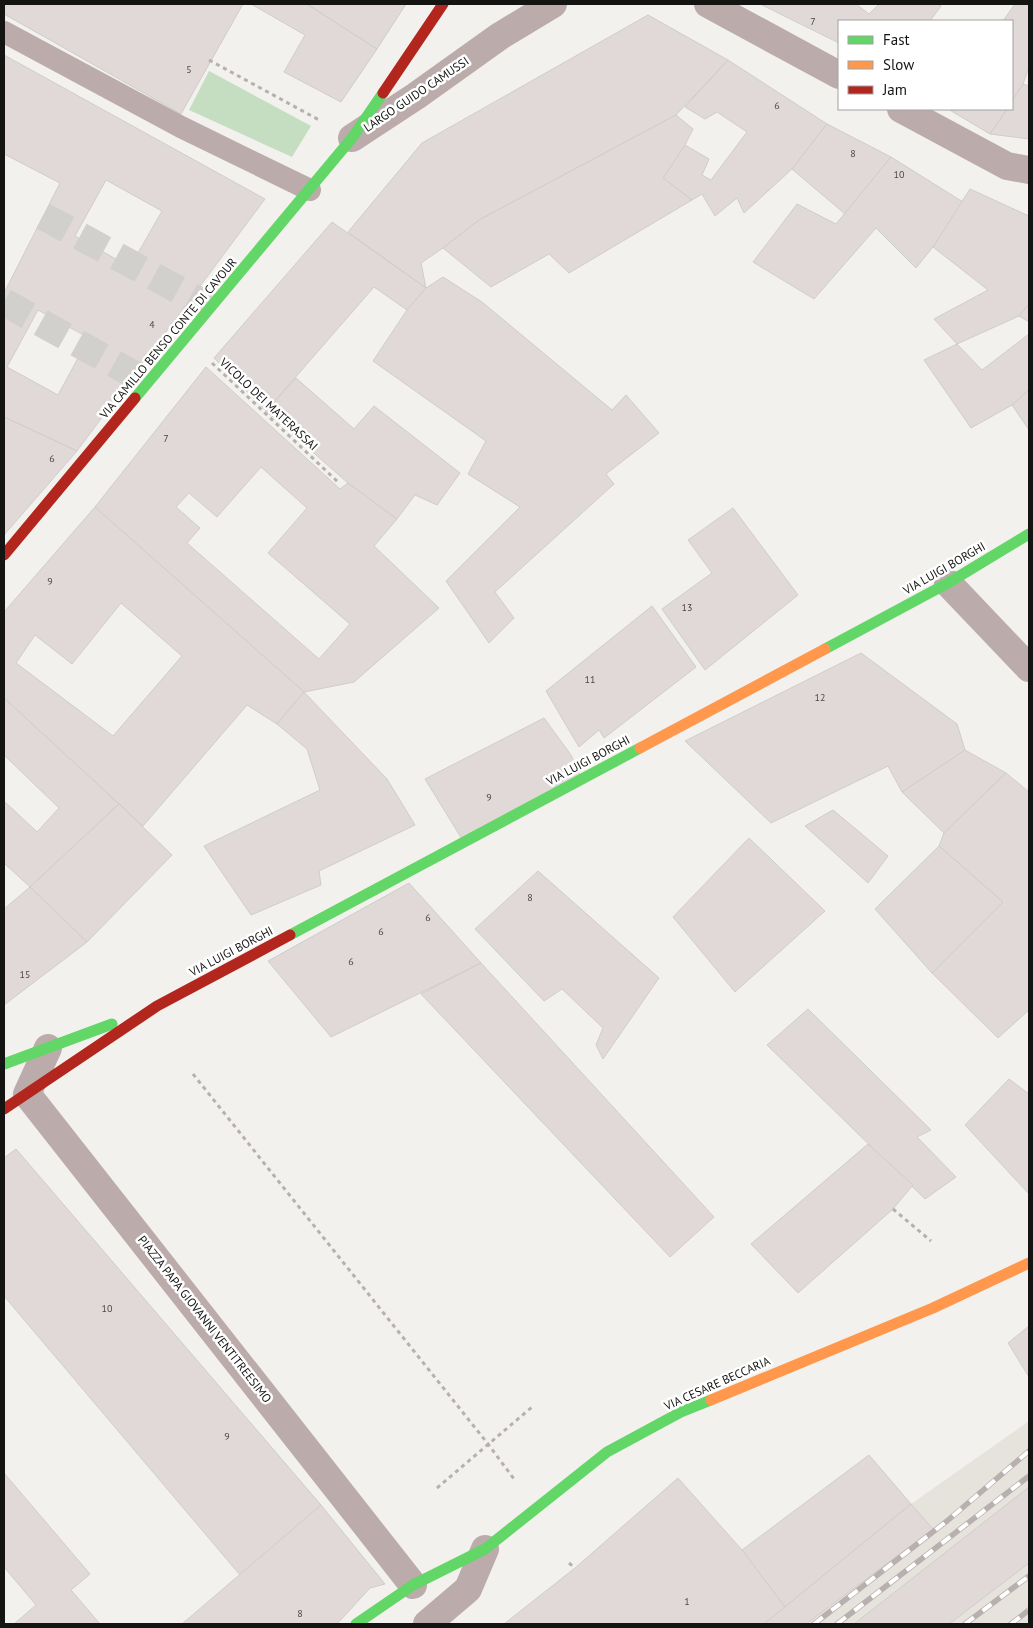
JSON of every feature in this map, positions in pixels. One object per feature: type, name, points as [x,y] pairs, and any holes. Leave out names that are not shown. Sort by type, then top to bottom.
[{"type":"street","name":"LARGO GUIDO CAMUSSI","points":[[352,138],[443,4]]},
{"type":"street","points":[[708,4],[838,74]]},
{"type":"street","name":"LARGO GUIDO CAMUSSI","points":[[352,138],[543,6]]},
{"type":"street","points":[[903,110],[1007,166],[1029,170]]},
{"type":"street","name":"VIA CAMILLO BENSO CONTE DI CAVOUR","points":[[4,555],[352,138]]},
{"type":"street","name":"VIA LUIGI BORGHI","points":[[4,1110],[157,1006],[948,583],[1029,534]]},
{"type":"street","points":[[948,583],[1029,668]]},
{"type":"street","name":"VIA LUIGI BORGHI","points":[[4,1064],[157,1006]]},
{"type":"street","points":[[27,1094],[48,1048]]},
{"type":"street","name":"PIAZZA PAPA GIOVANNI VENTITREESIMO","points":[[27,1094],[413,1584]]},
{"type":"street","name":"VIA CESARE BECCARIA","points":[[356,1624],[413,1584],[485,1549],[607,1452],[681,1412],[933,1308],[1029,1262]]},
{"type":"street","points":[[427,1624],[468,1589],[485,1549]]},
{"type":"lane","points":[[4,32],[181,126],[310,190]]},
{"type":"path","points":[[209,60],[352,138]]},
{"type":"path","name":"VICOLO DEI MATERASSAI","points":[[186,338],[339,483]]},
{"type":"path","points":[[193,1074],[515,1480]]},
{"type":"path","points":[[893,1208],[931,1241]]},
{"type":"path","points":[[437,1488],[532,1407]]},
{"type":"path","points":[[569,1563],[574,1568]]},
{"type":"shaded area","points":[[1029,1421],[1029,1624],[764,1624],[911,1504]]},
{"type":"green space","points":[[209,71],[311,126],[292,157],[189,110]]},
{"type":"building","points":[[4,4],[243,4],[181,114],[4,14]]},
{"type":"building","points":[[251,4],[307,4],[377,49],[341,102],[284,72],[305,35]]},
{"type":"building","points":[[307,4],[406,4],[377,49]]},
{"type":"building","points":[[760,4],[856,4],[869,14],[879,4],[938,4],[941,6],[931,20],[838,20],[838,43]]},
{"type":"building","points":[[1015,4],[1029,4],[1029,67],[1023,84],[1013,99],[1013,20],[1004,20]]},
{"type":"building","points":[[648,15],[728,60],[676,115],[479,220],[421,263],[426,288],[348,232],[422,143]]},
{"type":"building","points":[[4,55],[265,199],[77,451],[4,417],[4,293],[60,183],[4,154]],"holes":[[[106,180],[162,211],[130,267],[75,236]],[[38,310],[89,338],[58,395],[7,367]]]},
{"type":"building","points":[[728,60],[827,124],[792,169],[744,213],[737,198],[715,216],[702,194],[692,200],[663,178],[685,145],[709,159],[702,175],[711,180],[747,132],[717,112],[705,119],[685,107]]},
{"type":"building","points":[[1023,84],[1029,86],[1029,139],[990,134],[1006,110],[1013,110],[1013,99]]},
{"type":"building","points":[[950,110],[1006,110],[990,134]]},
{"type":"building","points":[[676,115],[693,129],[685,145],[663,178],[692,200],[569,273],[549,254],[491,287],[443,248],[479,220]]},
{"type":"building","points":[[827,124],[891,157],[845,214],[792,169]]},
{"type":"building","points":[[891,157],[963,202],[933,247],[916,268],[876,228],[814,299],[753,262],[797,204],[836,224]]},
{"type":"building","points":[[970,189],[1029,216],[1029,304],[1019,316],[957,344],[934,319],[988,290],[933,247]]},
{"type":"building","points":[[332,222],[426,288],[407,310],[374,287],[266,411],[214,358]]},
{"type":"building","points":[[443,277],[482,302],[612,410],[626,395],[659,433],[606,474],[614,484],[495,592],[514,618],[489,643],[446,581],[520,507],[468,474],[486,441],[373,361],[407,310],[426,288]]},
{"type":"building","points":[[1029,304],[1029,322],[1019,316]]},
{"type":"building","points":[[1029,334],[1029,390],[1012,405],[971,428],[924,360],[957,344],[982,370]]},
{"type":"building","points":[[206,367],[340,489],[348,483],[397,519],[374,546],[439,608],[354,682],[304,692],[95,507]],"holes":[[[261,467],[307,508],[268,553],[350,624],[319,659],[187,543],[200,528],[176,507],[189,493],[217,517]]]},
{"type":"building","points":[[296,378],[354,429],[374,406],[460,473],[437,505],[415,495],[397,519],[348,483],[266,411]]},
{"type":"building","points":[[1029,390],[1029,430],[1012,405]]},
{"type":"building","points":[[4,417],[77,451],[4,535]]},
{"type":"building","points":[[95,507],[304,692],[277,724],[247,705],[143,826],[4,698],[4,612]],"holes":[[[121,603],[182,656],[113,736],[16,663],[35,635],[72,664]]]},
{"type":"building","points":[[733,508],[798,595],[705,670],[662,609],[712,573],[688,540]]},
{"type":"building","points":[[652,606],[696,667],[604,738],[599,730],[579,747],[546,691]]},
{"type":"building","points":[[861,653],[957,724],[965,750],[902,792],[888,766],[771,823],[685,741]]},
{"type":"building","points":[[304,692],[387,779],[415,825],[319,871],[321,885],[251,915],[204,846],[320,790],[307,749],[277,724]]},
{"type":"building","points":[[4,698],[119,804],[30,887],[4,863],[4,801],[37,832],[59,808],[4,755]]},
{"type":"building","points":[[544,718],[571,755],[583,782],[465,844],[425,779]]},
{"type":"building","points":[[965,750],[1006,773],[944,833],[902,792]]},
{"type":"building","points":[[1006,773],[1029,792],[1029,1010],[998,1038],[932,973],[1003,902],[939,846],[944,833]]},
{"type":"building","points":[[119,804],[172,855],[87,942],[30,887]]},
{"type":"building","points":[[833,810],[888,856],[868,883],[805,826]]},
{"type":"building","points":[[749,838],[825,911],[735,992],[673,917]]},
{"type":"building","points":[[939,846],[1003,902],[932,973],[875,909]]},
{"type":"building","points":[[538,871],[659,978],[603,1059],[596,1045],[603,1028],[562,989],[544,1001],[475,929]]},
{"type":"building","points":[[409,883],[481,963],[331,1037],[268,961]]},
{"type":"building","points":[[30,887],[87,942],[4,1005],[4,909]]},
{"type":"building","points":[[481,963],[714,1217],[670,1257],[421,994]]},
{"type":"building","points":[[808,1009],[931,1130],[917,1137],[956,1177],[925,1199],[767,1045]]},
{"type":"building","points":[[1009,1079],[1029,1094],[1029,1194],[965,1125]]},
{"type":"building","points":[[868,1144],[913,1185],[893,1209],[798,1293],[751,1244]]},
{"type":"building","points":[[16,1149],[321,1505],[240,1575],[4,1296],[4,1158]]},
{"type":"building","points":[[1029,1326],[1029,1377],[1008,1343]]},
{"type":"building","points":[[869,1455],[911,1504],[785,1607],[742,1550]]},
{"type":"building","points":[[4,1473],[90,1574],[71,1590],[100,1624],[14,1624],[36,1605],[4,1567]]},
{"type":"building","points":[[678,1478],[742,1550],[785,1607],[764,1624],[504,1624],[575,1568]]},
{"type":"building","points":[[1029,1487],[1029,1563],[949,1624],[854,1624]]},
{"type":"building","points":[[911,1504],[933,1529],[806,1624],[764,1624]]},
{"type":"building","points":[[321,1505],[385,1584],[370,1588],[337,1624],[182,1624]]},
{"type":"tunnel","points":[[43,216],[212,308]]},
{"type":"tunnel","points":[[4,302],[149,383]]},
{"type":"railway","points":[[814,1624],[947,1521],[1029,1451]]},
{"type":"railway","points":[[837,1624],[1029,1476]]},
{"type":"railway","points":[[965,1624],[1029,1576]]},
{"type":"railway","points":[[1011,1624],[1029,1610]]},
{"type":"traffic: fast","points":[[135,398],[352,138],[383,93]]},
{"type":"traffic: fast","points":[[825,649],[948,583],[1029,534]]},
{"type":"traffic: fast","points":[[290,935],[640,748]]},
{"type":"traffic: fast","points":[[4,1064],[112,1024]]},
{"type":"traffic: fast","points":[[356,1624],[413,1585],[485,1549],[607,1452],[681,1412],[711,1400]]},
{"type":"traffic: slow","points":[[640,748],[825,649]]},
{"type":"traffic: slow","points":[[711,1400],[933,1308],[1029,1263]]},
{"type":"traffic: jam","points":[[383,93],[443,4]]},
{"type":"traffic: jam","points":[[4,555],[135,398]]},
{"type":"traffic: jam","points":[[4,1109],[157,1006],[290,935]]}]
